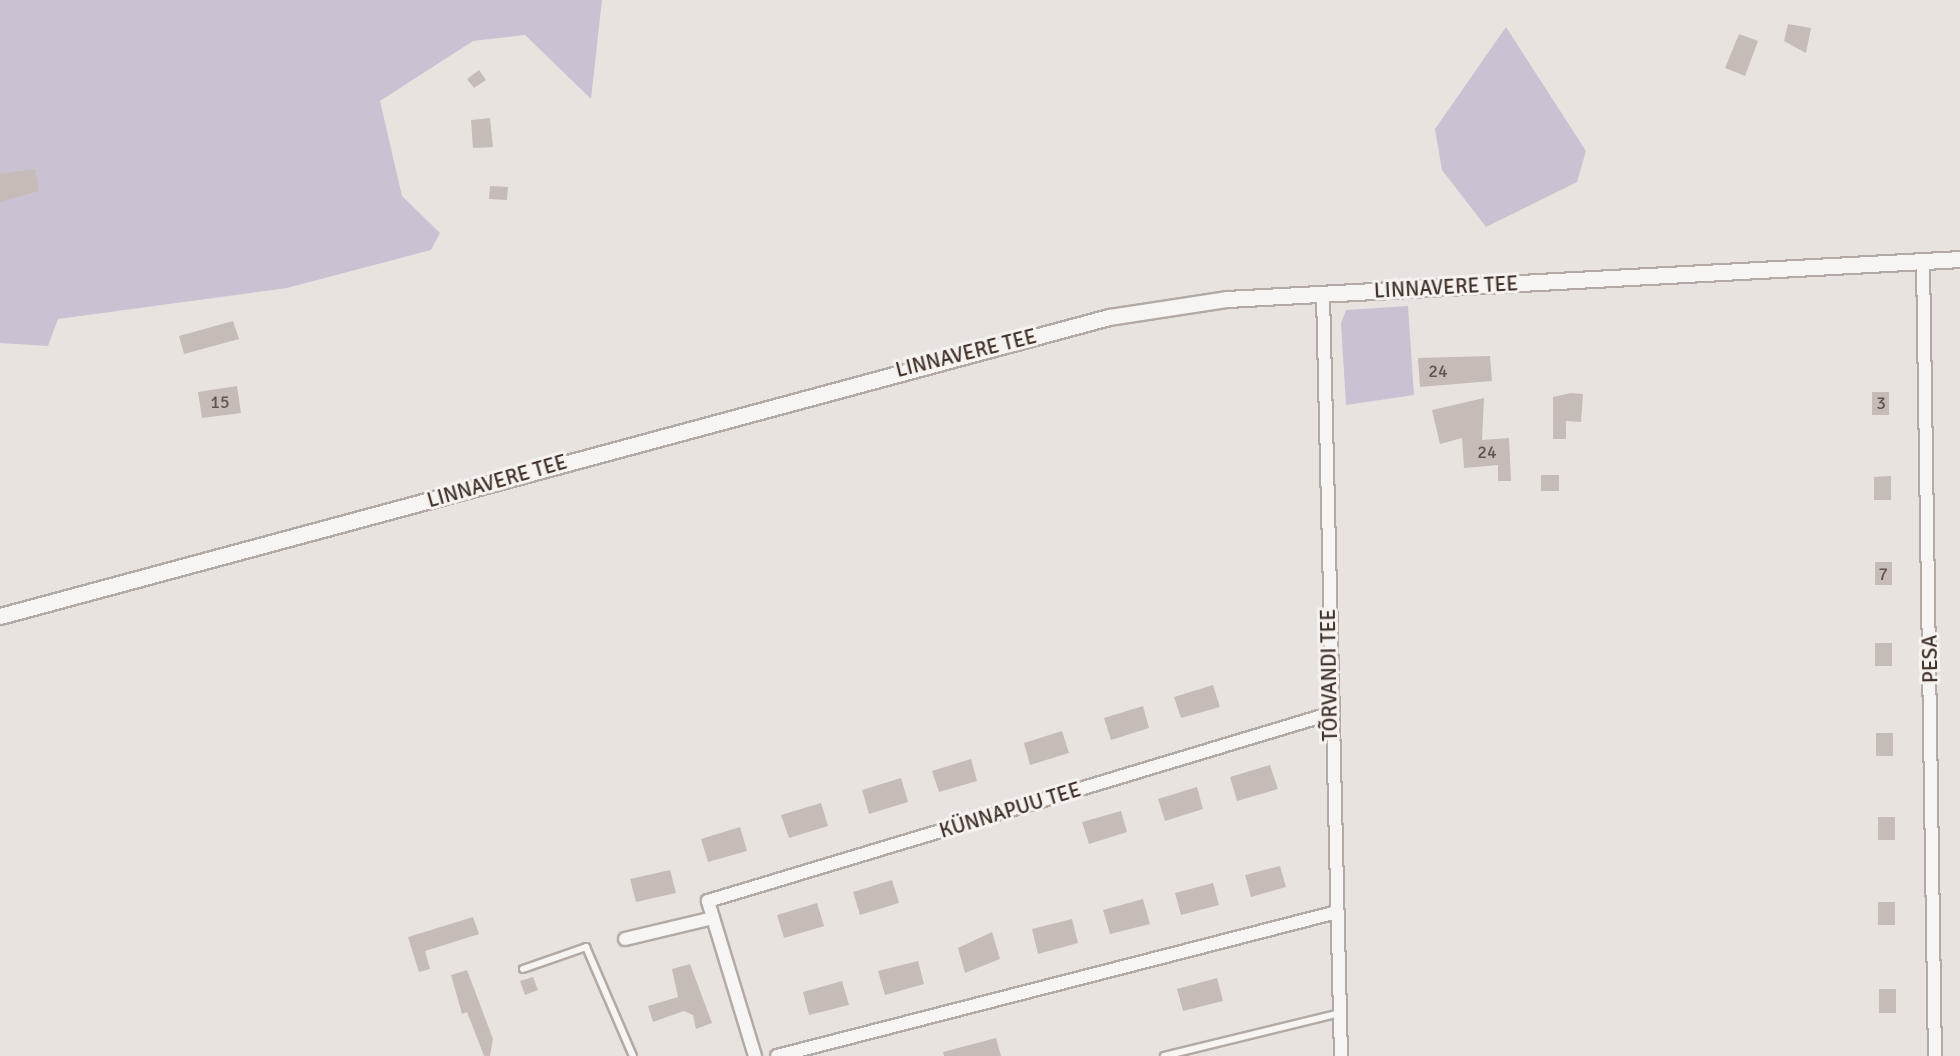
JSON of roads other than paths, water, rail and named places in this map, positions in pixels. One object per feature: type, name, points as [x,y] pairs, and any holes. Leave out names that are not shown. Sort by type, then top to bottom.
[{"type":"street","name":"LINNAVERE TEE","points":[[0,616],[984,347],[1109,317],[1227,299],[1960,259]]},
{"type":"street","name":"PESA","points":[[1923,261],[1935,1056]]},
{"type":"street","name":"TÕRVANDI TEE","points":[[1323,294],[1329,714],[1341,1056]]},
{"type":"street","name":"KÜNNAPUU TEE","points":[[713,918],[708,901],[1329,714]]},
{"type":"street","points":[[777,1056],[1337,912]]},
{"type":"street","points":[[625,939],[713,918],[755,1056]]},
{"type":"lane","points":[[523,969],[586,947],[633,1056]]},
{"type":"lane","points":[[1164,1056],[1341,1013]]}]
